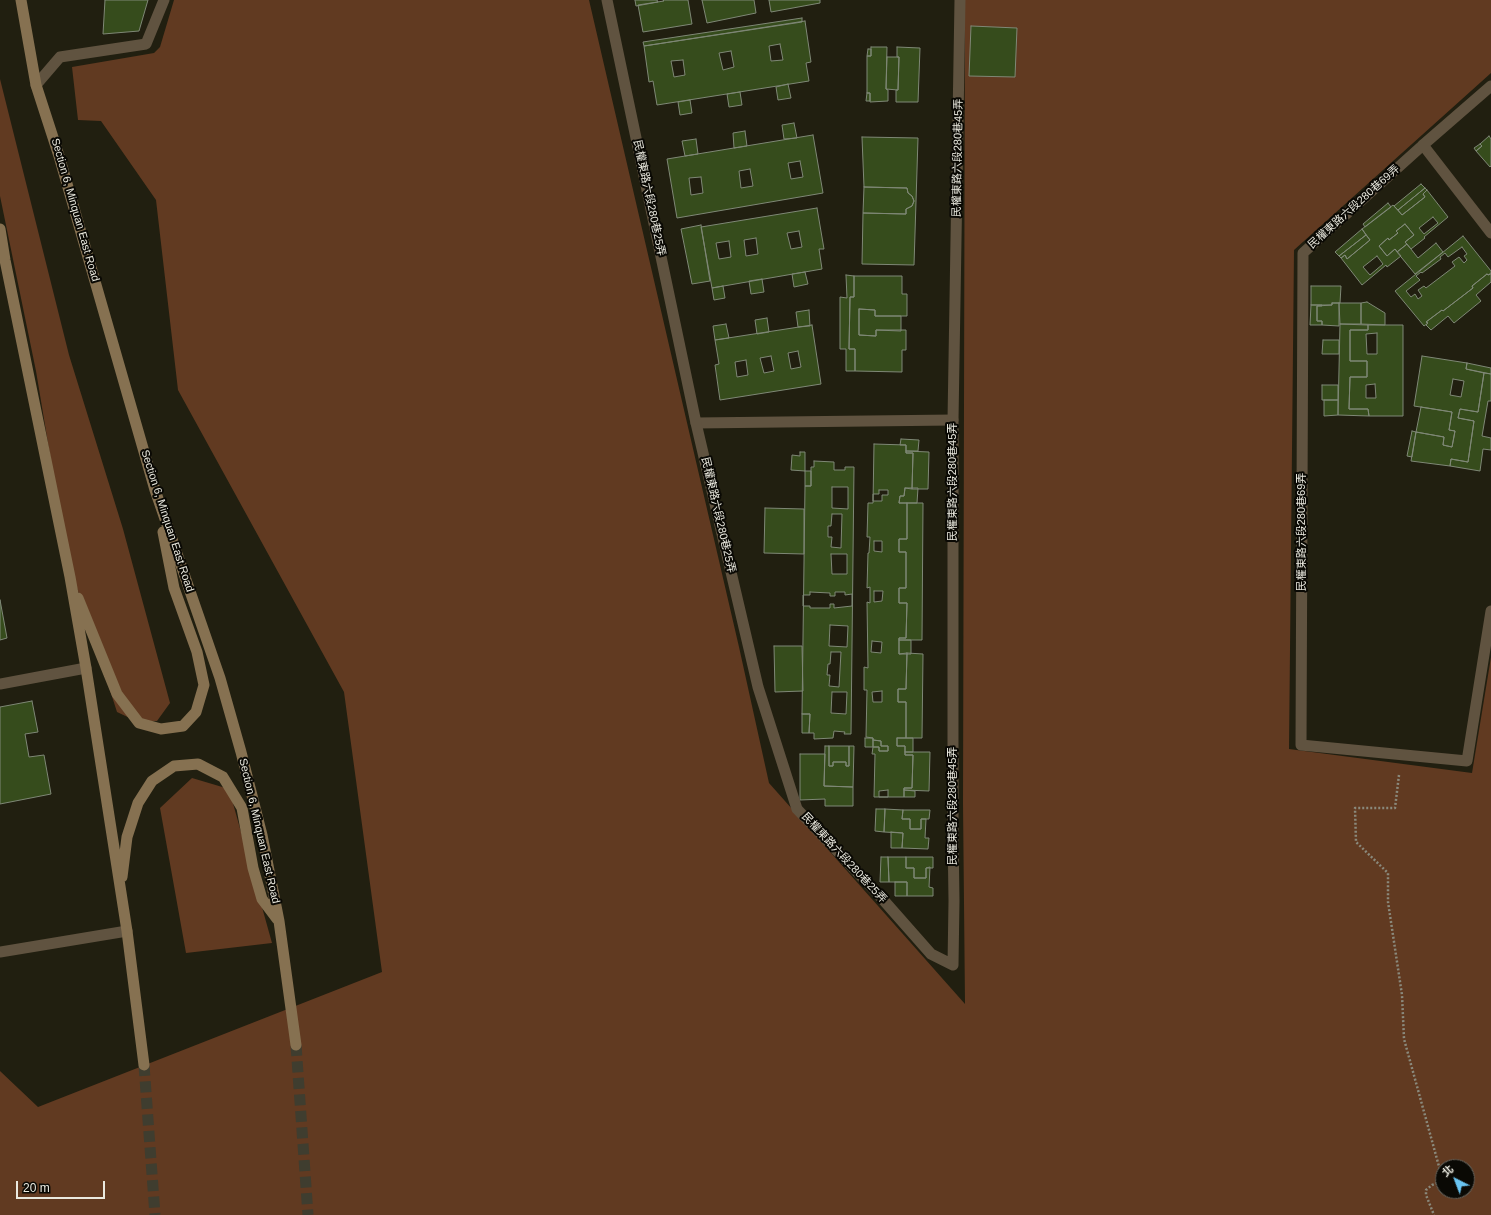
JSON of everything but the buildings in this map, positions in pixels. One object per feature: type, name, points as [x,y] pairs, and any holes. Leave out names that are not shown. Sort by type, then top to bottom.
[{"type":"main road","name":"Section 6, Minquan East Road","points":[[21,0],[36,85],[59,156],[154,490],[220,678],[241,752],[262,835],[279,921],[296,1045]]},
{"type":"main road","points":[[0,229],[2,261],[70,577],[86,668],[127,931],[144,1065]]},
{"type":"main road","points":[[70,577],[118,694],[139,722],[162,729],[183,726],[196,712],[204,685],[197,652],[174,588],[154,490]]},
{"type":"main road","points":[[121,890],[127,837],[138,803],[152,780],[174,766],[198,764],[223,777],[242,808],[253,868],[262,899],[279,921]]},
{"type":"street","points":[[36,85],[60,57],[146,44],[164,0]]},
{"type":"street","name":"民權東路六段280巷25弄","points":[[607,0],[696,423],[758,687],[797,809],[879,895],[931,954],[953,965]]},
{"type":"street","name":"民權東路六段280巷45弄","points":[[953,965],[953,420],[960,0]]},
{"type":"street","name":"民權東路六段280巷69弄","points":[[1491,86],[1423,145],[1304,253],[1301,745],[1467,761],[1491,612]]},
{"type":"street","points":[[1423,145],[1491,232]]},
{"type":"street","points":[[696,423],[953,420]]},
{"type":"street","points":[[0,684],[86,668]]},
{"type":"street","points":[[0,952],[127,931]]},
{"type":"path","points":[[1401,754],[1395,808],[1355,808],[1356,842],[1388,873],[1388,902],[1402,996],[1404,1039],[1443,1181],[1432,1185],[1426,1190],[1426,1195],[1434,1215]]},
{"type":"shaded area","points":[[174,0],[589,0],[739,647],[769,783],[965,1004],[963,803],[965,0],[1491,0],[1491,73],[1294,250],[1289,749],[1472,773],[1491,657],[1491,1215],[0,1215],[0,1071],[38,1107],[382,972],[344,692],[178,390],[156,200],[101,121],[78,120],[72,67],[154,53],[160,47]]},
{"type":"shaded area","points":[[0,79],[69,355],[123,529],[170,703],[157,721],[136,721],[117,712],[67,557],[36,371],[0,196]]},
{"type":"shaded area","points":[[192,778],[229,789],[272,943],[186,953],[160,808]]},
{"type":"tunnel","points":[[296,1045],[308,1215]]},
{"type":"tunnel","points":[[144,1065],[155,1215]]}]
